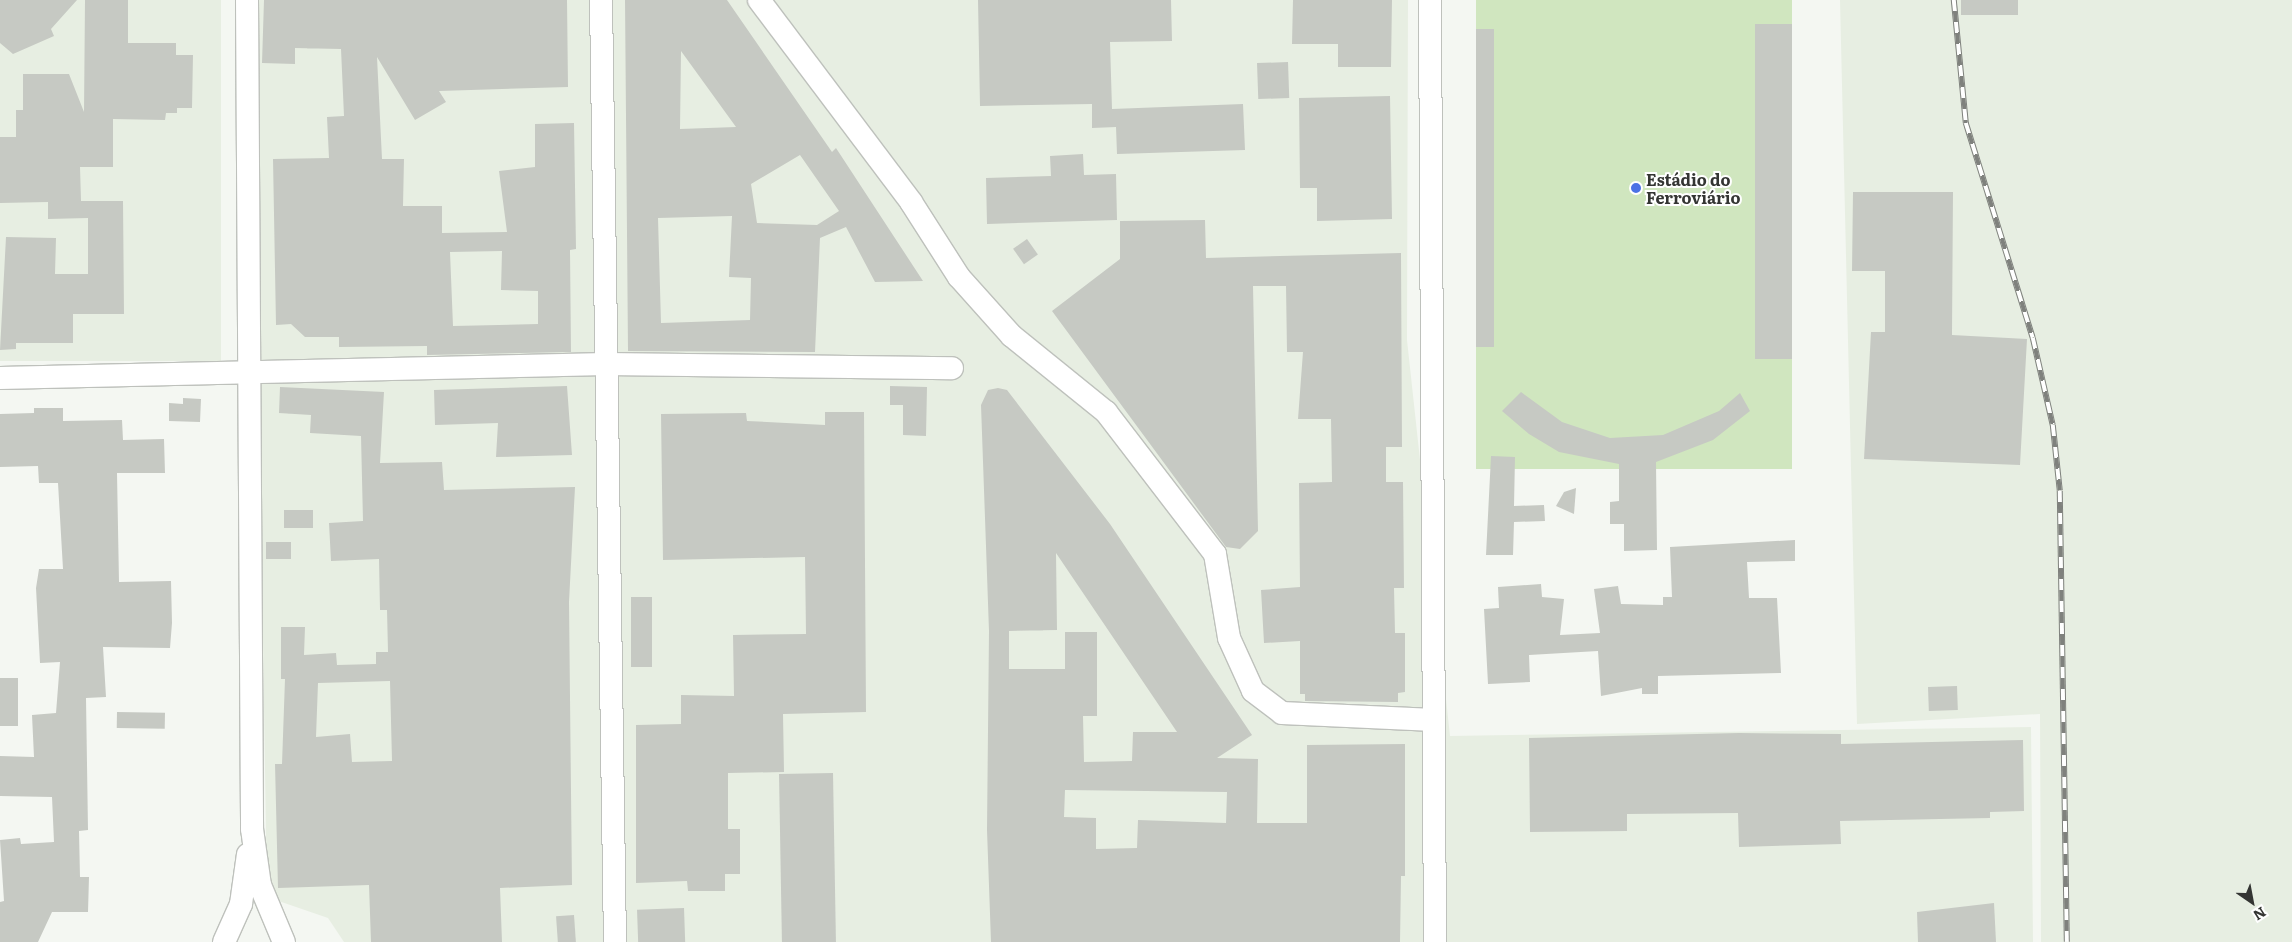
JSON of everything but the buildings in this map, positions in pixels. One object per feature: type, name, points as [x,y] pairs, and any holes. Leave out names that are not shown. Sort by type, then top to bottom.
[{"type":"street","points":[[224,942],[241,904],[252,829],[253,370],[247,0]]},
{"type":"street","points":[[601,0],[615,942]]},
{"type":"street","points":[[759,0],[912,202],[959,277],[1012,336],[1106,412],[1215,554],[1229,638],[1253,691],[1282,712],[1434,720]]},
{"type":"street","points":[[1430,0],[1435,942]]},
{"type":"street","points":[[0,378],[253,370],[606,364],[952,368]]},
{"type":"street","points":[[252,829],[260,885],[284,942]]},
{"type":"shaded area","points":[[0,0],[221,0],[221,361],[0,361]]},
{"type":"shaded area","points":[[253,0],[1408,0],[1407,340],[1450,736],[2031,727],[2033,942],[344,942],[328,918],[267,897]]},
{"type":"shaded area","points":[[1840,0],[2292,0],[2292,942],[2041,942],[2040,714],[1857,724]]},
{"type":"green space","name":"Estádio do Ferroviário","points":[[1476,0],[1792,0],[1792,469],[1476,469]]},
{"type":"railway","points":[[1954,0],[1966,123],[2033,338],[2053,425],[2060,491],[2067,942]]},
{"type":"place","name":"Estádio do Ferroviário","points":[[1636,188]]}]
